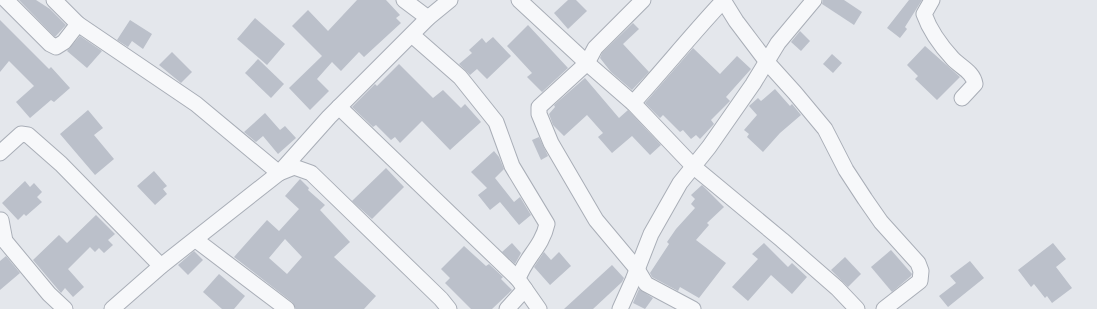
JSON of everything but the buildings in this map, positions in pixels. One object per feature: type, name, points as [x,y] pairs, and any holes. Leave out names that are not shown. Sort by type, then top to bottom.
[{"type":"street","points":[[6,0],[50,44],[56,47],[64,42],[78,24]]},
{"type":"street","points":[[54,0],[78,24],[196,104],[279,173]]},
{"type":"street","points":[[404,0],[428,18]]},
{"type":"street","points":[[112,309],[161,266],[196,240],[279,173],[339,107],[428,18],[450,0]]},
{"type":"street","points":[[519,0],[633,103],[694,167],[782,240],[837,288],[857,309]]},
{"type":"street","points":[[643,0],[595,48],[587,63],[539,106],[539,114],[551,143],[596,220],[637,269],[646,284],[693,309]]},
{"type":"street","points":[[633,103],[723,0],[736,21],[767,62],[825,129],[846,170],[881,222],[918,263],[922,272],[920,281],[884,309]]},
{"type":"street","points":[[620,309],[655,224],[680,183],[694,167],[731,117],[778,43],[814,0]]},
{"type":"street","points":[[932,0],[924,14],[928,27],[954,59],[974,76],[975,84],[962,98]]},
{"type":"street","points":[[412,35],[460,77],[496,122],[512,166],[547,224],[544,237],[521,271],[522,284],[507,309]]},
{"type":"street","points":[[339,107],[522,284],[539,309]]},
{"type":"street","points":[[0,153],[21,134],[28,135],[61,164],[161,266]]},
{"type":"street","points":[[279,173],[294,167],[311,173],[449,309]]},
{"type":"street","points":[[1,220],[5,241],[49,294],[65,309]]},
{"type":"street","points":[[196,240],[287,309]]}]
